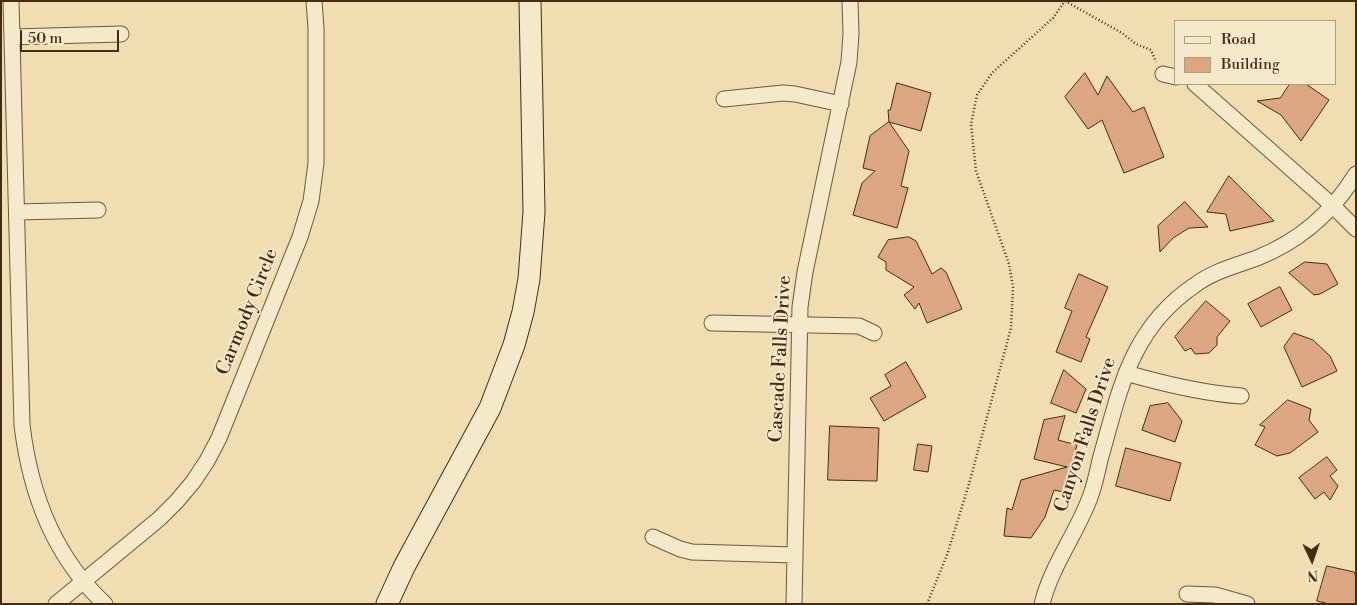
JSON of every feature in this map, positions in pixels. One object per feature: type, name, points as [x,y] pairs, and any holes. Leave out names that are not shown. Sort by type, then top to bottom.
[{"type":"street","points":[[11,1],[22,425],[25,453],[40,508],[62,550],[84,581],[105,604]]},
{"type":"street","name":"Carmody Circle","points":[[56,604],[159,519],[177,501],[207,461],[219,438],[300,237],[311,201],[316,163],[316,28],[314,1]]},
{"type":"street","points":[[387,604],[404,567],[490,408],[503,377],[523,312],[529,279],[534,212],[530,1]]},
{"type":"street","name":"Cascade Falls Drive","points":[[794,604],[800,307],[804,272],[849,62],[851,34],[850,1]]},
{"type":"street","points":[[12,37],[121,34]]},
{"type":"street","points":[[1196,85],[1356,228]]},
{"type":"street","points":[[724,98],[795,94],[841,104]]},
{"type":"street","name":"Canyon Falls Drive","points":[[1042,604],[1051,577],[1082,518],[1090,497],[1126,373],[1133,355],[1147,331],[1172,302],[1195,285],[1228,267],[1256,258],[1290,242],[1320,220],[1333,206],[1356,174]]},
{"type":"street","points":[[17,212],[98,210]]},
{"type":"street","points":[[712,323],[859,326],[874,332]]},
{"type":"street","points":[[1126,373],[1192,390],[1241,396]]},
{"type":"street","points":[[653,537],[680,549],[698,553],[794,555]]},
{"type":"street","points":[[1187,594],[1215,594],[1247,604]]},
{"type":"path","points":[[927,604],[947,555],[969,484],[1011,328],[1013,287],[1009,264],[976,170],[971,124],[977,95],[992,73],[1053,18],[1065,1],[1114,28],[1136,44],[1151,50],[1169,76]]},
{"type":"building","points":[[1085,73],[1098,95],[1107,76],[1133,112],[1144,107],[1164,157],[1124,173],[1102,120],[1088,129],[1065,97]]},
{"type":"building","points":[[897,83],[931,93],[921,131],[889,122],[888,110],[890,110]]},
{"type":"building","points":[[1289,85],[1307,85],[1329,100],[1301,141],[1281,115],[1257,101],[1280,98]]},
{"type":"building","points":[[889,122],[909,151],[901,186],[908,188],[897,228],[853,215],[862,183],[875,171],[863,168],[870,136]]},
{"type":"building","points":[[1229,176],[1274,221],[1230,231],[1226,214],[1207,212]]},
{"type":"building","points":[[1185,202],[1208,227],[1189,228],[1173,238],[1160,252],[1158,226]]},
{"type":"building","points":[[909,237],[916,241],[932,274],[941,268],[946,272],[962,309],[927,323],[919,303],[915,309],[904,295],[914,287],[886,270],[886,262],[878,257],[888,240]]},
{"type":"building","points":[[1305,262],[1327,264],[1338,284],[1320,294],[1314,295],[1289,273]]},
{"type":"building","points":[[1079,274],[1108,287],[1086,337],[1090,339],[1081,362],[1056,352],[1072,311],[1065,308]]},
{"type":"building","points":[[1280,287],[1292,310],[1261,327],[1248,304]]},
{"type":"building","points":[[1206,301],[1230,321],[1217,337],[1217,345],[1209,353],[1195,354],[1191,348],[1185,351],[1175,337]]},
{"type":"building","points":[[1294,333],[1313,340],[1330,356],[1337,371],[1302,387],[1284,347]]},
{"type":"building","points":[[906,362],[926,397],[884,421],[870,398],[891,386],[885,375]]},
{"type":"building","points":[[1064,370],[1086,389],[1076,413],[1051,403]]},
{"type":"building","points":[[1288,400],[1311,409],[1309,420],[1318,432],[1290,453],[1277,456],[1255,445],[1265,427],[1260,425]]},
{"type":"building","points":[[1168,403],[1182,421],[1175,442],[1142,430],[1150,406]]},
{"type":"building","points":[[1065,416],[1058,440],[1077,445],[1067,481],[1071,482],[1063,492],[1054,490],[1045,517],[1031,538],[1004,536],[1007,508],[1012,510],[1021,480],[1067,467],[1034,459],[1044,420]]},
{"type":"building","points":[[830,426],[879,428],[877,481],[828,480]]},
{"type":"building","points":[[918,444],[932,446],[928,472],[914,470]]},
{"type":"building","points":[[1126,448],[1181,463],[1170,501],[1116,486]]},
{"type":"building","points":[[1327,457],[1337,470],[1330,476],[1338,486],[1330,500],[1324,492],[1315,499],[1299,478]]},
{"type":"building","points":[[1327,566],[1354,572],[1356,576],[1356,604],[1329,604],[1317,601]]}]
